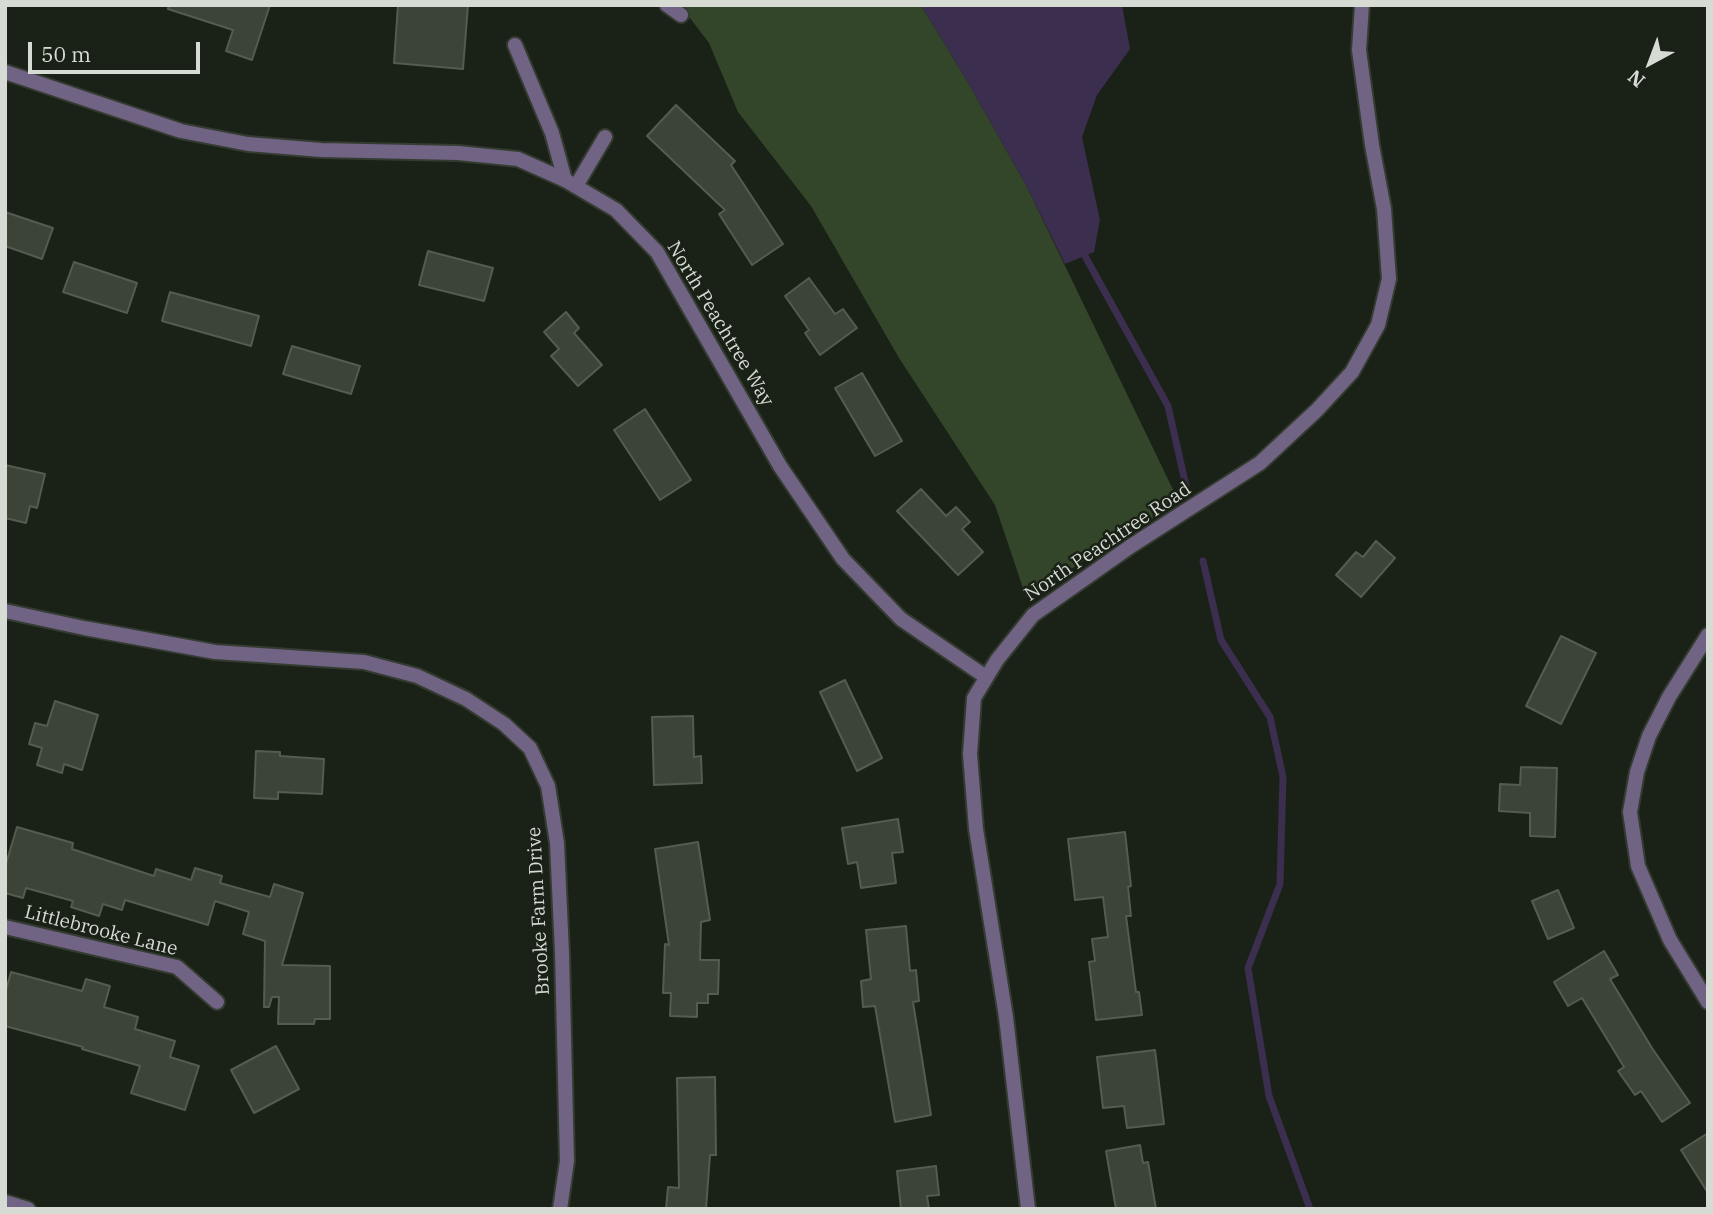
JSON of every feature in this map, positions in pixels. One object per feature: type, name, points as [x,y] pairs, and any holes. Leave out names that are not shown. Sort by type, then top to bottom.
[{"type":"street","points":[[667,5],[681,15]]},
{"type":"street","name":"North Peachtree Road","points":[[1028,1209],[1006,1017],[976,829],[970,754],[974,698],[986,677],[1032,615],[1131,546],[1260,463],[1317,410],[1352,372],[1378,325],[1389,279],[1384,209],[1359,50],[1362,5]]},
{"type":"street","points":[[515,45],[570,183]]},
{"type":"street","name":"North Peachtree Way","points":[[5,72],[181,131],[234,141],[321,150],[458,153],[518,159],[570,183],[616,210],[657,252],[780,466],[843,559],[901,619],[986,677]]},
{"type":"street","points":[[570,183],[605,137]]},
{"type":"street","name":"Brooke Farm Drive","points":[[5,611],[215,652],[364,662],[404,672],[466,699],[504,724],[530,748],[548,786],[557,843],[566,1161],[560,1209]]},
{"type":"street","points":[[1708,635],[1669,697],[1649,736],[1637,772],[1630,812],[1639,866],[1670,940],[1708,1002]]},
{"type":"street","name":"Littlebrooke Lane","points":[[5,928],[177,967],[218,1002]]},
{"type":"street","points":[[5,1202],[28,1209]]},
{"type":"green space","points":[[680,5],[921,5],[1026,185],[1179,502],[1026,597],[995,505],[899,358],[811,206],[738,112],[709,43]]},
{"type":"shaded area","points":[[921,5],[1122,5],[1130,49],[1097,95],[1082,137],[1100,220],[1094,252],[1065,264],[1026,185]]},
{"type":"building","points":[[169,5],[270,5],[252,60],[226,51],[233,30],[168,9]]},
{"type":"building","points":[[398,5],[468,5],[463,69],[394,63]]},
{"type":"building","points":[[676,105],[735,161],[731,165],[783,244],[752,265],[719,214],[725,210],[647,136]]},
{"type":"building","points":[[5,212],[53,228],[42,259],[5,246]]},
{"type":"building","points":[[428,251],[493,268],[484,301],[419,285]]},
{"type":"building","points":[[74,262],[137,283],[127,313],[63,292]]},
{"type":"building","points":[[809,278],[835,314],[843,309],[857,328],[820,355],[805,333],[809,330],[785,296]]},
{"type":"building","points":[[170,292],[259,316],[251,346],[162,321]]},
{"type":"building","points":[[566,312],[579,328],[574,333],[602,365],[578,386],[551,356],[559,349],[544,332]]},
{"type":"building","points":[[292,346],[360,366],[351,394],[283,374]]},
{"type":"building","points":[[862,373],[902,441],[875,456],[835,388]]},
{"type":"building","points":[[645,409],[691,480],[660,500],[614,430]]},
{"type":"building","points":[[5,465],[45,474],[37,508],[30,506],[26,523],[5,518]]},
{"type":"building","points":[[921,489],[946,516],[956,507],[970,522],[962,529],[983,552],[958,575],[897,511]]},
{"type":"building","points":[[1376,541],[1395,558],[1361,597],[1336,575],[1356,552],[1363,557]]},
{"type":"building","points":[[1561,636],[1596,653],[1561,724],[1526,706]]},
{"type":"building","points":[[845,680],[882,758],[857,771],[820,692]]},
{"type":"building","points":[[55,701],[98,715],[82,770],[64,764],[62,773],[37,765],[42,748],[29,744],[35,723],[47,726]]},
{"type":"building","points":[[693,716],[694,757],[701,756],[702,783],[654,785],[652,717]]},
{"type":"building","points":[[256,751],[280,752],[280,756],[324,759],[322,794],[278,792],[278,799],[254,798]]},
{"type":"building","points":[[1521,767],[1557,768],[1555,837],[1530,836],[1530,813],[1499,811],[1500,784],[1520,785]]},
{"type":"building","points":[[898,819],[903,852],[892,853],[896,883],[861,888],[857,862],[848,864],[842,828]]},
{"type":"building","points":[[17,827],[73,843],[72,849],[154,876],[156,869],[191,880],[195,868],[222,876],[220,883],[270,897],[274,884],[303,893],[282,965],[330,966],[330,1019],[315,1019],[314,1024],[278,1024],[279,997],[272,997],[269,1007],[264,1007],[265,941],[243,934],[249,912],[215,901],[208,925],[125,900],[122,910],[103,904],[99,916],[71,907],[73,901],[26,888],[23,898],[5,893],[5,867]]},
{"type":"building","points":[[1125,832],[1131,886],[1128,887],[1131,916],[1126,916],[1136,992],[1139,992],[1142,1015],[1096,1020],[1089,962],[1095,961],[1092,939],[1108,937],[1103,897],[1075,900],[1068,839]]},
{"type":"building","points":[[698,842],[710,920],[701,922],[700,960],[719,960],[718,994],[708,994],[708,1003],[697,1003],[697,1017],[670,1016],[671,993],[663,993],[665,944],[669,945],[655,849]]},
{"type":"building","points":[[1558,890],[1574,928],[1548,939],[1532,901]]},
{"type":"building","points":[[906,926],[910,971],[916,970],[919,1001],[913,1002],[931,1115],[895,1122],[875,1006],[863,1007],[861,981],[871,979],[866,930]]},
{"type":"building","points":[[1604,951],[1618,975],[1610,979],[1652,1048],[1690,1103],[1662,1122],[1641,1091],[1635,1095],[1618,1071],[1624,1067],[1582,998],[1568,1006],[1554,982]]},
{"type":"building","points":[[11,972],[82,991],[86,979],[110,986],[104,1007],[138,1017],[135,1029],[175,1041],[170,1057],[199,1066],[185,1110],[131,1093],[140,1066],[5,1026],[5,994]]},
{"type":"building","points":[[276,1046],[299,1089],[254,1113],[231,1070]]},
{"type":"building","points":[[1155,1050],[1164,1124],[1127,1128],[1124,1106],[1103,1108],[1097,1057]]},
{"type":"building","points":[[715,1077],[716,1155],[710,1155],[706,1209],[666,1209],[668,1187],[679,1188],[677,1078]]},
{"type":"building","points":[[1708,1133],[1708,1193],[1681,1150]]},
{"type":"building","points":[[1140,1145],[1143,1163],[1148,1162],[1156,1209],[1116,1209],[1106,1151]]},
{"type":"building","points":[[936,1166],[939,1195],[927,1196],[929,1209],[901,1209],[897,1171]]},
{"type":"waterway","points":[[1085,256],[1168,406],[1186,486]]},
{"type":"waterway","points":[[1203,561],[1221,640],[1270,717],[1283,777],[1280,884],[1248,968],[1269,1096],[1310,1209]]}]
